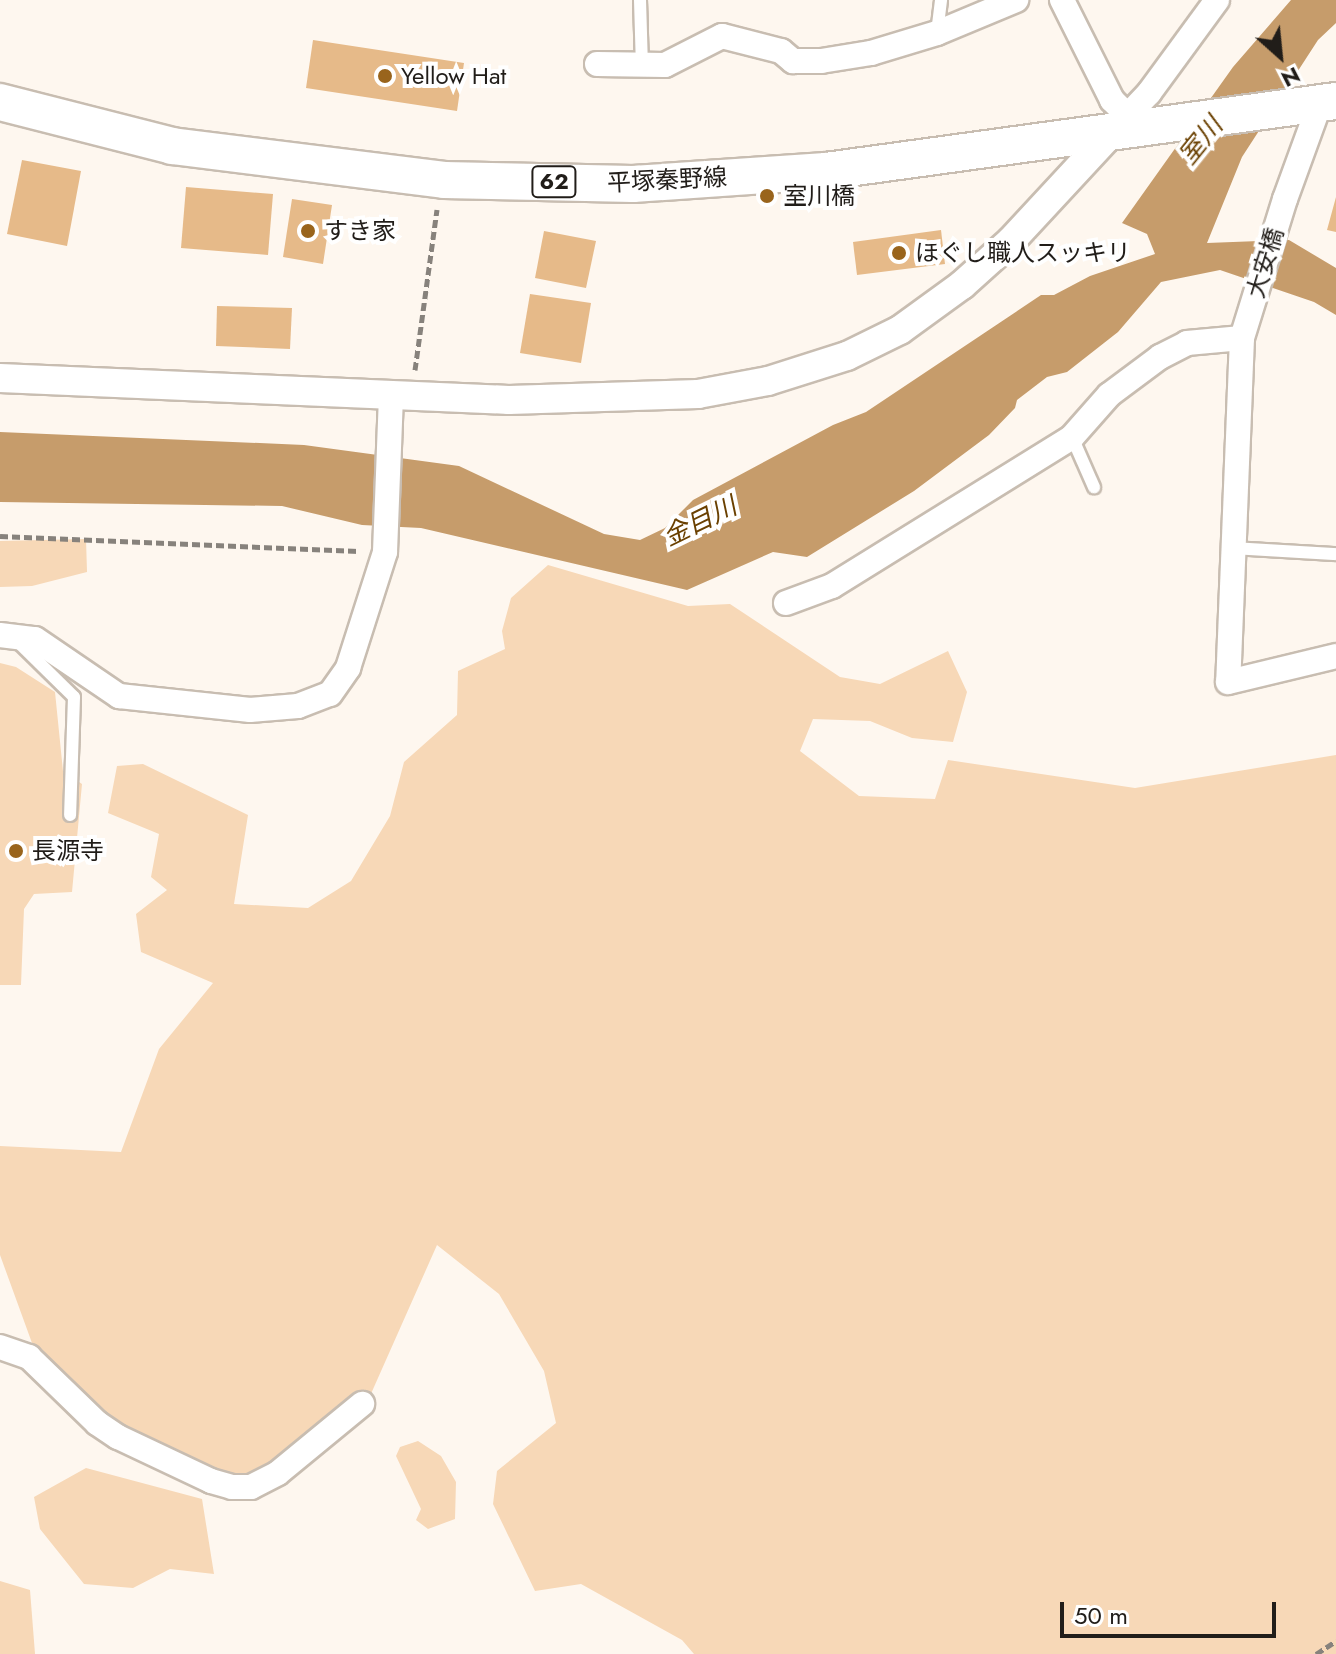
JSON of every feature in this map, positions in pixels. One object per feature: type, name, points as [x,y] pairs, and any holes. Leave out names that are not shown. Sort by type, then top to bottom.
[{"type":"main road","name":"平塚秦野線","points":[[0,102],[172,146],[444,180],[633,184],[811,172],[1129,125],[1318,103]]},
{"type":"street","points":[[597,64],[665,65],[722,36],[781,51],[793,61],[821,61],[871,53],[937,33],[1016,0]]},
{"type":"street","points":[[1062,0],[1112,100],[1129,125]]},
{"type":"street","points":[[0,378],[509,400],[698,394],[768,381],[847,356],[900,330],[962,285],[1129,125],[1217,0]]},
{"type":"street","name":"大安橋","points":[[1318,103],[1244,332],[1228,682],[1336,656]]},
{"type":"street","points":[[786,603],[832,586],[1072,437],[1109,395],[1160,357],[1187,343],[1244,332]]},
{"type":"street","points":[[6,635],[35,639],[119,696],[250,710],[298,706],[330,694],[338,686],[385,552],[399,393]]},
{"type":"street","points":[[0,1347],[29,1357],[97,1423],[118,1437],[211,1481],[232,1487],[251,1487],[278,1473],[362,1404]]},
{"type":"lane","points":[[640,0],[642,67]]},
{"type":"lane","points":[[937,33],[941,0]]},
{"type":"lane","points":[[1072,437],[1094,487]]},
{"type":"lane","points":[[1234,548],[1336,554]]},
{"type":"lane","points":[[6,635],[74,697],[70,815]]},
{"type":"path","points":[[399,393],[438,201]]},
{"type":"path","points":[[0,536],[385,552]]},
{"type":"path","points":[[1316,1654],[1336,1641]]},
{"type":"shaded area","points":[[86,539],[87,572],[32,586],[0,587],[0,541]]},
{"type":"shaded area","points":[[548,565],[688,606],[730,604],[840,677],[880,684],[948,651],[967,692],[953,742],[912,738],[870,721],[813,719],[800,751],[859,796],[935,799],[948,760],[1135,788],[1336,755],[1336,1654],[694,1654],[682,1640],[581,1584],[535,1591],[493,1504],[497,1471],[556,1423],[544,1371],[499,1294],[437,1245],[370,1396],[249,1479],[214,1474],[110,1420],[36,1354],[0,1255],[0,1146],[121,1152],[159,1049],[213,983],[141,952],[136,914],[167,890],[151,877],[159,834],[108,813],[117,766],[143,764],[248,815],[234,904],[308,908],[351,881],[390,816],[404,762],[457,715],[458,671],[505,649],[502,631],[511,598]]},
{"type":"shaded area","name":"長源寺","points":[[0,663],[16,667],[55,692],[63,771],[82,784],[72,892],[34,894],[24,909],[21,985],[0,985]]},
{"type":"shaded area","points":[[418,1441],[441,1456],[456,1482],[455,1519],[428,1529],[416,1520],[421,1509],[396,1456],[400,1447]]},
{"type":"shaded area","points":[[86,1468],[202,1499],[214,1574],[170,1569],[133,1588],[84,1584],[40,1529],[34,1497]]},
{"type":"shaded area","points":[[0,1581],[30,1590],[35,1654],[0,1654]]},
{"type":"water","points":[[1291,0],[1336,0],[1336,23],[1318,40],[1242,157],[1207,243],[1289,240],[1336,268],[1336,315],[1314,302],[1220,270],[1161,282],[1118,332],[1067,372],[1047,377],[1017,400],[1015,408],[989,435],[914,491],[807,557],[773,552],[687,590],[421,528],[362,525],[282,506],[0,502],[0,432],[304,445],[459,466],[604,534],[640,540],[665,528],[693,500],[833,425],[866,412],[1041,295],[1054,295],[1090,276],[1155,254],[1147,234],[1122,223],[1233,67]]},
{"type":"building","name":"Yellow Hat","points":[[313,40],[464,63],[457,111],[306,88]]},
{"type":"building","points":[[22,160],[81,171],[67,246],[7,234]]},
{"type":"building","points":[[186,187],[273,194],[268,255],[181,248]]},
{"type":"building","points":[[1336,197],[1336,232],[1327,230]]},
{"type":"building","name":"すき家","points":[[292,199],[332,205],[323,264],[283,257]]},
{"type":"building","name":"ほぐし職人スッキリ","points":[[941,230],[945,264],[857,275],[853,242]]},
{"type":"building","points":[[544,231],[596,241],[586,288],[535,278]]},
{"type":"building","points":[[530,294],[591,303],[581,363],[520,353]]},
{"type":"building","points":[[217,306],[292,308],[290,349],[216,346]]},
{"type":"place","name":"Yellow Hat","points":[[385,76]]},
{"type":"place","name":"室川橋","points":[[767,196]]},
{"type":"place","name":"すき家","points":[[308,231]]},
{"type":"place","name":"ほぐし職人スッキリ","points":[[899,253]]},
{"type":"place","name":"長源寺","points":[[16,851]]},
{"type":"water label","name":"室川","points":[[1201,141]]},
{"type":"water label","name":"金目川","points":[[700,522]]}]
